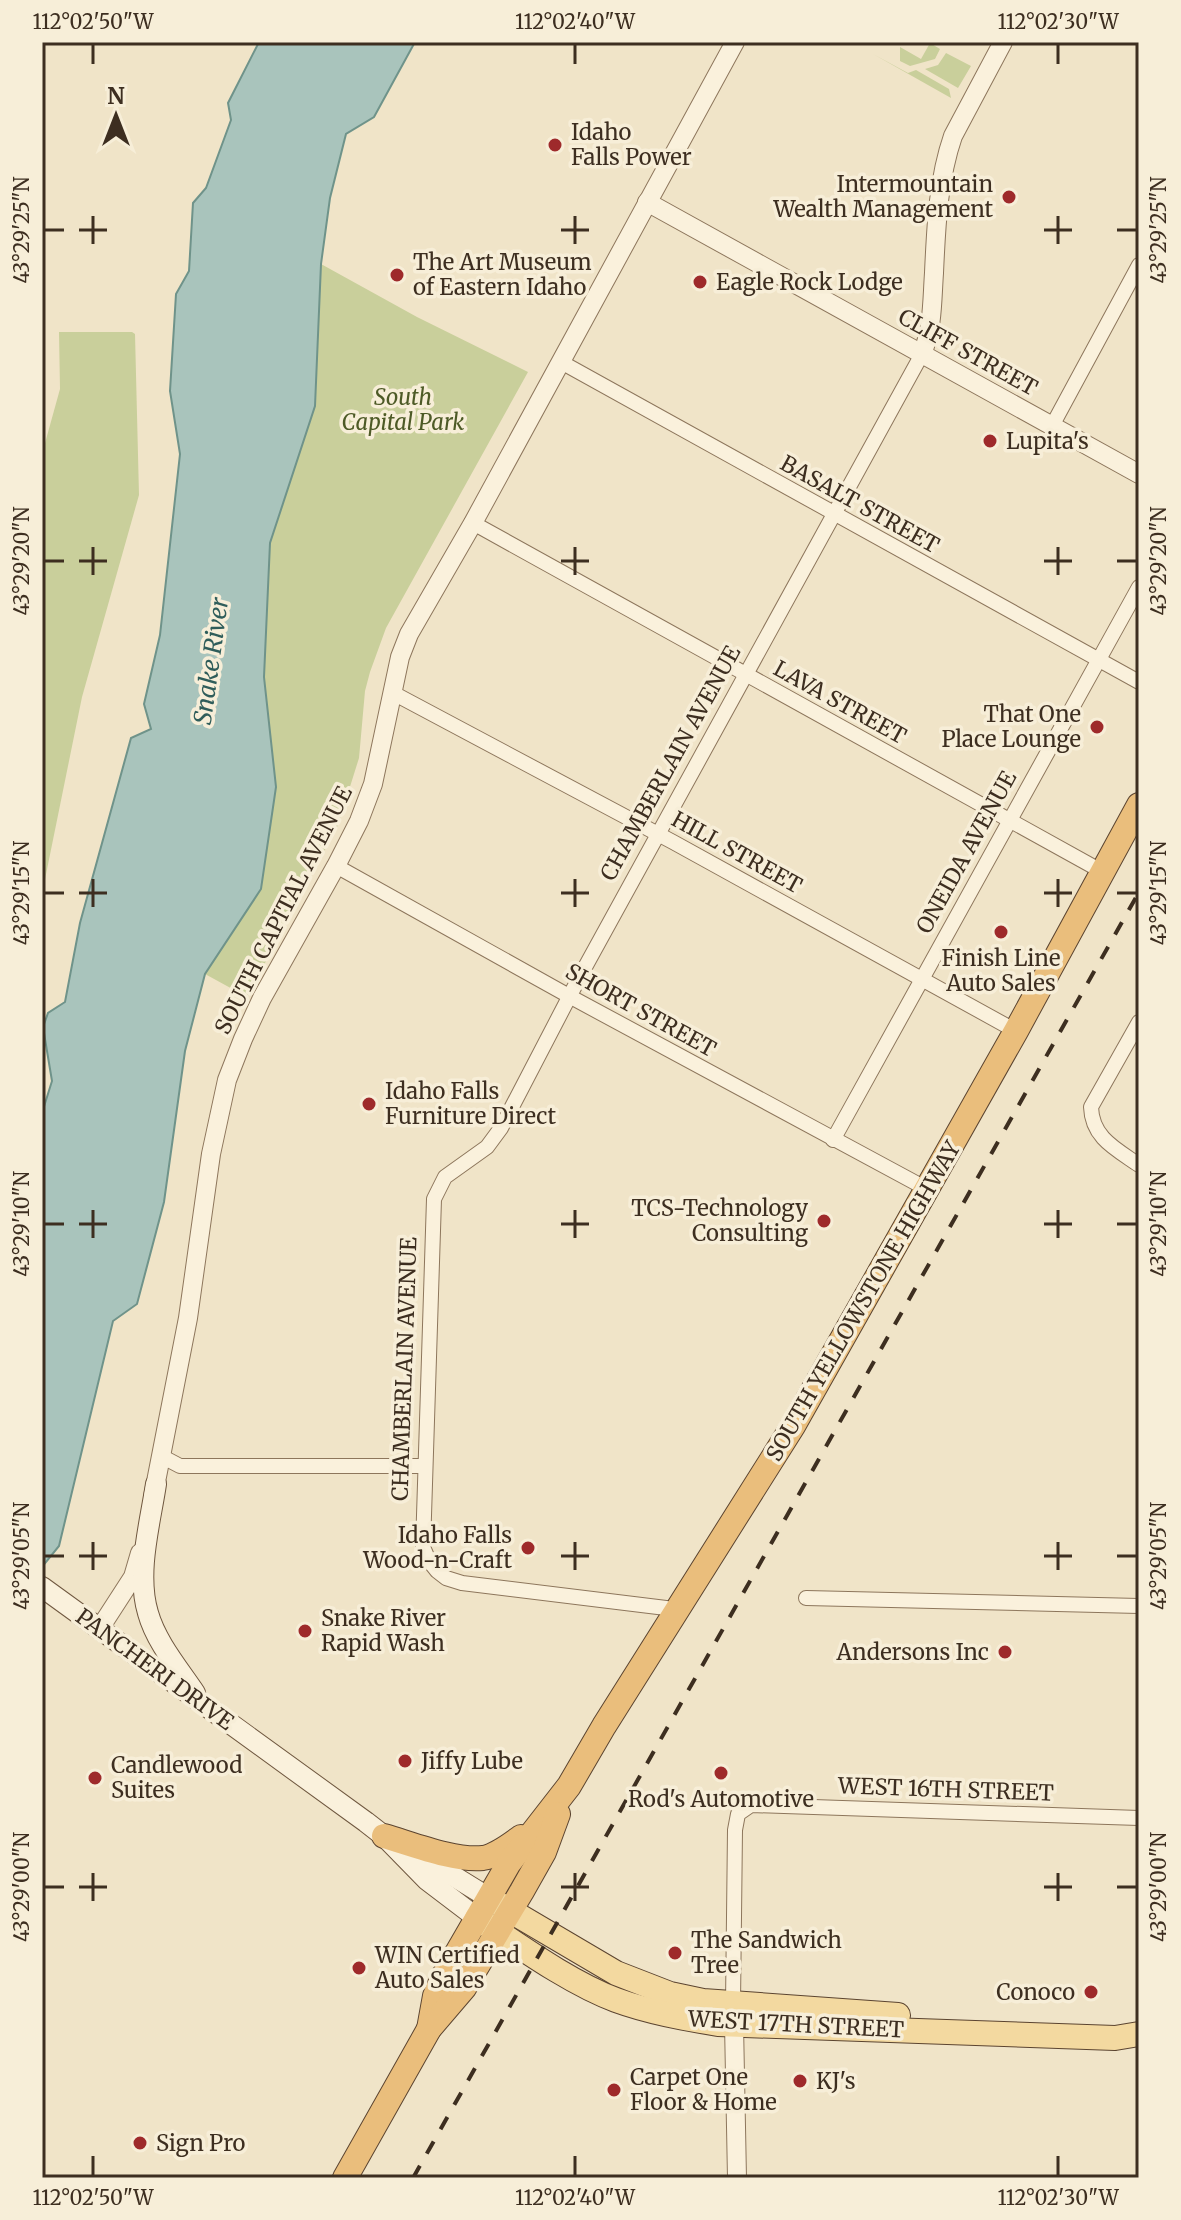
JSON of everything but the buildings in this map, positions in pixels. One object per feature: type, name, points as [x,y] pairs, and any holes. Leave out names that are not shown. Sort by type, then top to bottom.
[{"type":"highway","name":"SOUTH YELLOWSTONE HIGHWAY","points":[[345,2178],[429,2029],[435,1996],[443,1977],[544,1852],[569,1786],[793,1426],[1016,1031],[1139,805]]},
{"type":"highway","points":[[384,1836],[456,1855],[483,1858],[519,1839],[545,1815],[569,1786]]},
{"type":"main road","points":[[156,1484],[145,1571],[146,1603],[156,1632],[202,1704]]},
{"type":"main road","name":"PANCHERI DRIVE","points":[[43,1587],[384,1836],[427,1880],[493,1915]]},
{"type":"main road","points":[[493,1915],[591,1989],[646,2010],[670,2006],[712,2012],[725,2009],[733,2013]]},
{"type":"main road","name":"WEST 17TH STREET","points":[[493,1915],[616,1973],[670,1994],[703,2001],[733,2013],[1115,2038],[1139,2032]]},
{"type":"main road","name":"WEST 17TH STREET","points":[[733,2013],[853,2011],[931,2018],[1123,2023],[1139,2032]]},
{"type":"street","name":"SOUTH CAPITAL AVENUE","points":[[100,1628],[133,1577],[156,1484],[188,1318],[211,1154],[227,1080],[262,998],[336,866],[373,784],[400,657],[409,634],[473,523],[735,42]]},
{"type":"street","name":"CHAMBERLAIN AVENUE","points":[[677,1614],[666,1608],[462,1583],[446,1578],[429,1561],[423,1547],[423,1466],[434,1199],[445,1177],[487,1147],[501,1128],[569,996],[922,354],[931,330],[938,205],[948,151],[1003,42]]},
{"type":"street","name":"CLIFF STREET","points":[[647,202],[1139,474]]},
{"type":"street","points":[[1052,426],[1139,265]]},
{"type":"street","name":"BASALT STREET","points":[[561,362],[1139,682]]},
{"type":"street","name":"LAVA STREET","points":[[473,523],[1103,872]]},
{"type":"street","name":"ONEIDA AVENUE","points":[[833,1140],[1139,587]]},
{"type":"street","name":"HILL STREET","points":[[393,693],[658,834],[1016,1031]]},
{"type":"street","name":"SHORT STREET","points":[[336,866],[927,1189]]},
{"type":"street","points":[[1139,1022],[1135,1039],[1091,1107],[1091,1117],[1101,1138],[1139,1165]]},
{"type":"street","points":[[161,1456],[180,1466],[423,1466]]},
{"type":"street","points":[[806,1598],[1139,1606]]},
{"type":"street","name":"WEST 16TH STREET","points":[[733,2013],[735,1830],[738,1814],[751,1805],[1139,1818]]},
{"type":"street","points":[[733,2013],[737,2178]]},
{"type":"green space","points":[[930,43],[940,49],[935,59],[910,66],[900,61],[900,47],[921,59]]},
{"type":"green space","points":[[946,53],[971,66],[958,88],[925,69],[938,65]]},
{"type":"green space","points":[[873,54],[908,73],[916,70],[949,89],[951,98]]},
{"type":"green space","name":"South Capital Park","points":[[321,264],[417,317],[528,372],[386,628],[365,691],[359,758],[338,825],[247,997],[205,974],[261,889],[276,787],[264,677],[270,543],[315,406]]},
{"type":"green space","points":[[59,332],[135,334],[139,495],[82,697],[42,894],[42,454],[60,389]]},
{"type":"water","name":"Snake River","points":[[259,42],[415,42],[374,117],[346,134],[330,198],[321,264],[315,406],[270,543],[264,677],[276,787],[261,889],[205,974],[185,1051],[164,1202],[137,1304],[113,1321],[59,1546],[42,1567],[42,1113],[52,1081],[43,1027],[48,1013],[65,1002],[80,923],[131,738],[151,729],[144,704],[160,635],[180,454],[170,391],[176,294],[189,271],[193,203],[206,188],[231,120],[228,103]]},
{"type":"railway","points":[[413,2178],[1139,892]]},
{"type":"place","name":"Idaho Falls Power","points":[[555,145]]},
{"type":"place","name":"Intermountain Wealth Management","points":[[1009,197]]},
{"type":"place","name":"The Art Museum of Eastern Idaho","points":[[397,275]]},
{"type":"place","name":"Eagle Rock Lodge","points":[[700,282]]},
{"type":"place","name":"Lupita's","points":[[990,441]]},
{"type":"place","name":"That One Place Lounge","points":[[1097,727]]},
{"type":"place","name":"Finish Line Auto Sales","points":[[1001,932]]},
{"type":"place","name":"Idaho Falls Furniture Direct","points":[[369,1104]]},
{"type":"place","name":"TCS-Technology Consulting","points":[[824,1221]]},
{"type":"place","name":"Idaho Falls Wood-n-Craft","points":[[528,1548]]},
{"type":"place","name":"Snake River Rapid Wash","points":[[305,1631]]},
{"type":"place","name":"Andersons Inc","points":[[1005,1652]]},
{"type":"place","name":"Jiffy Lube","points":[[405,1761]]},
{"type":"place","name":"Rod's Automotive","points":[[721,1773]]},
{"type":"place","name":"Candlewood Suites","points":[[95,1778]]},
{"type":"place","name":"The Sandwich Tree","points":[[675,1953]]},
{"type":"place","name":"WIN Certified Auto Sales","points":[[359,1968]]},
{"type":"place","name":"Conoco","points":[[1091,1992]]},
{"type":"place","name":"KJ's","points":[[800,2081]]},
{"type":"place","name":"Carpet One Floor & Home","points":[[614,2090]]},
{"type":"place","name":"Sign Pro","points":[[140,2143]]}]
